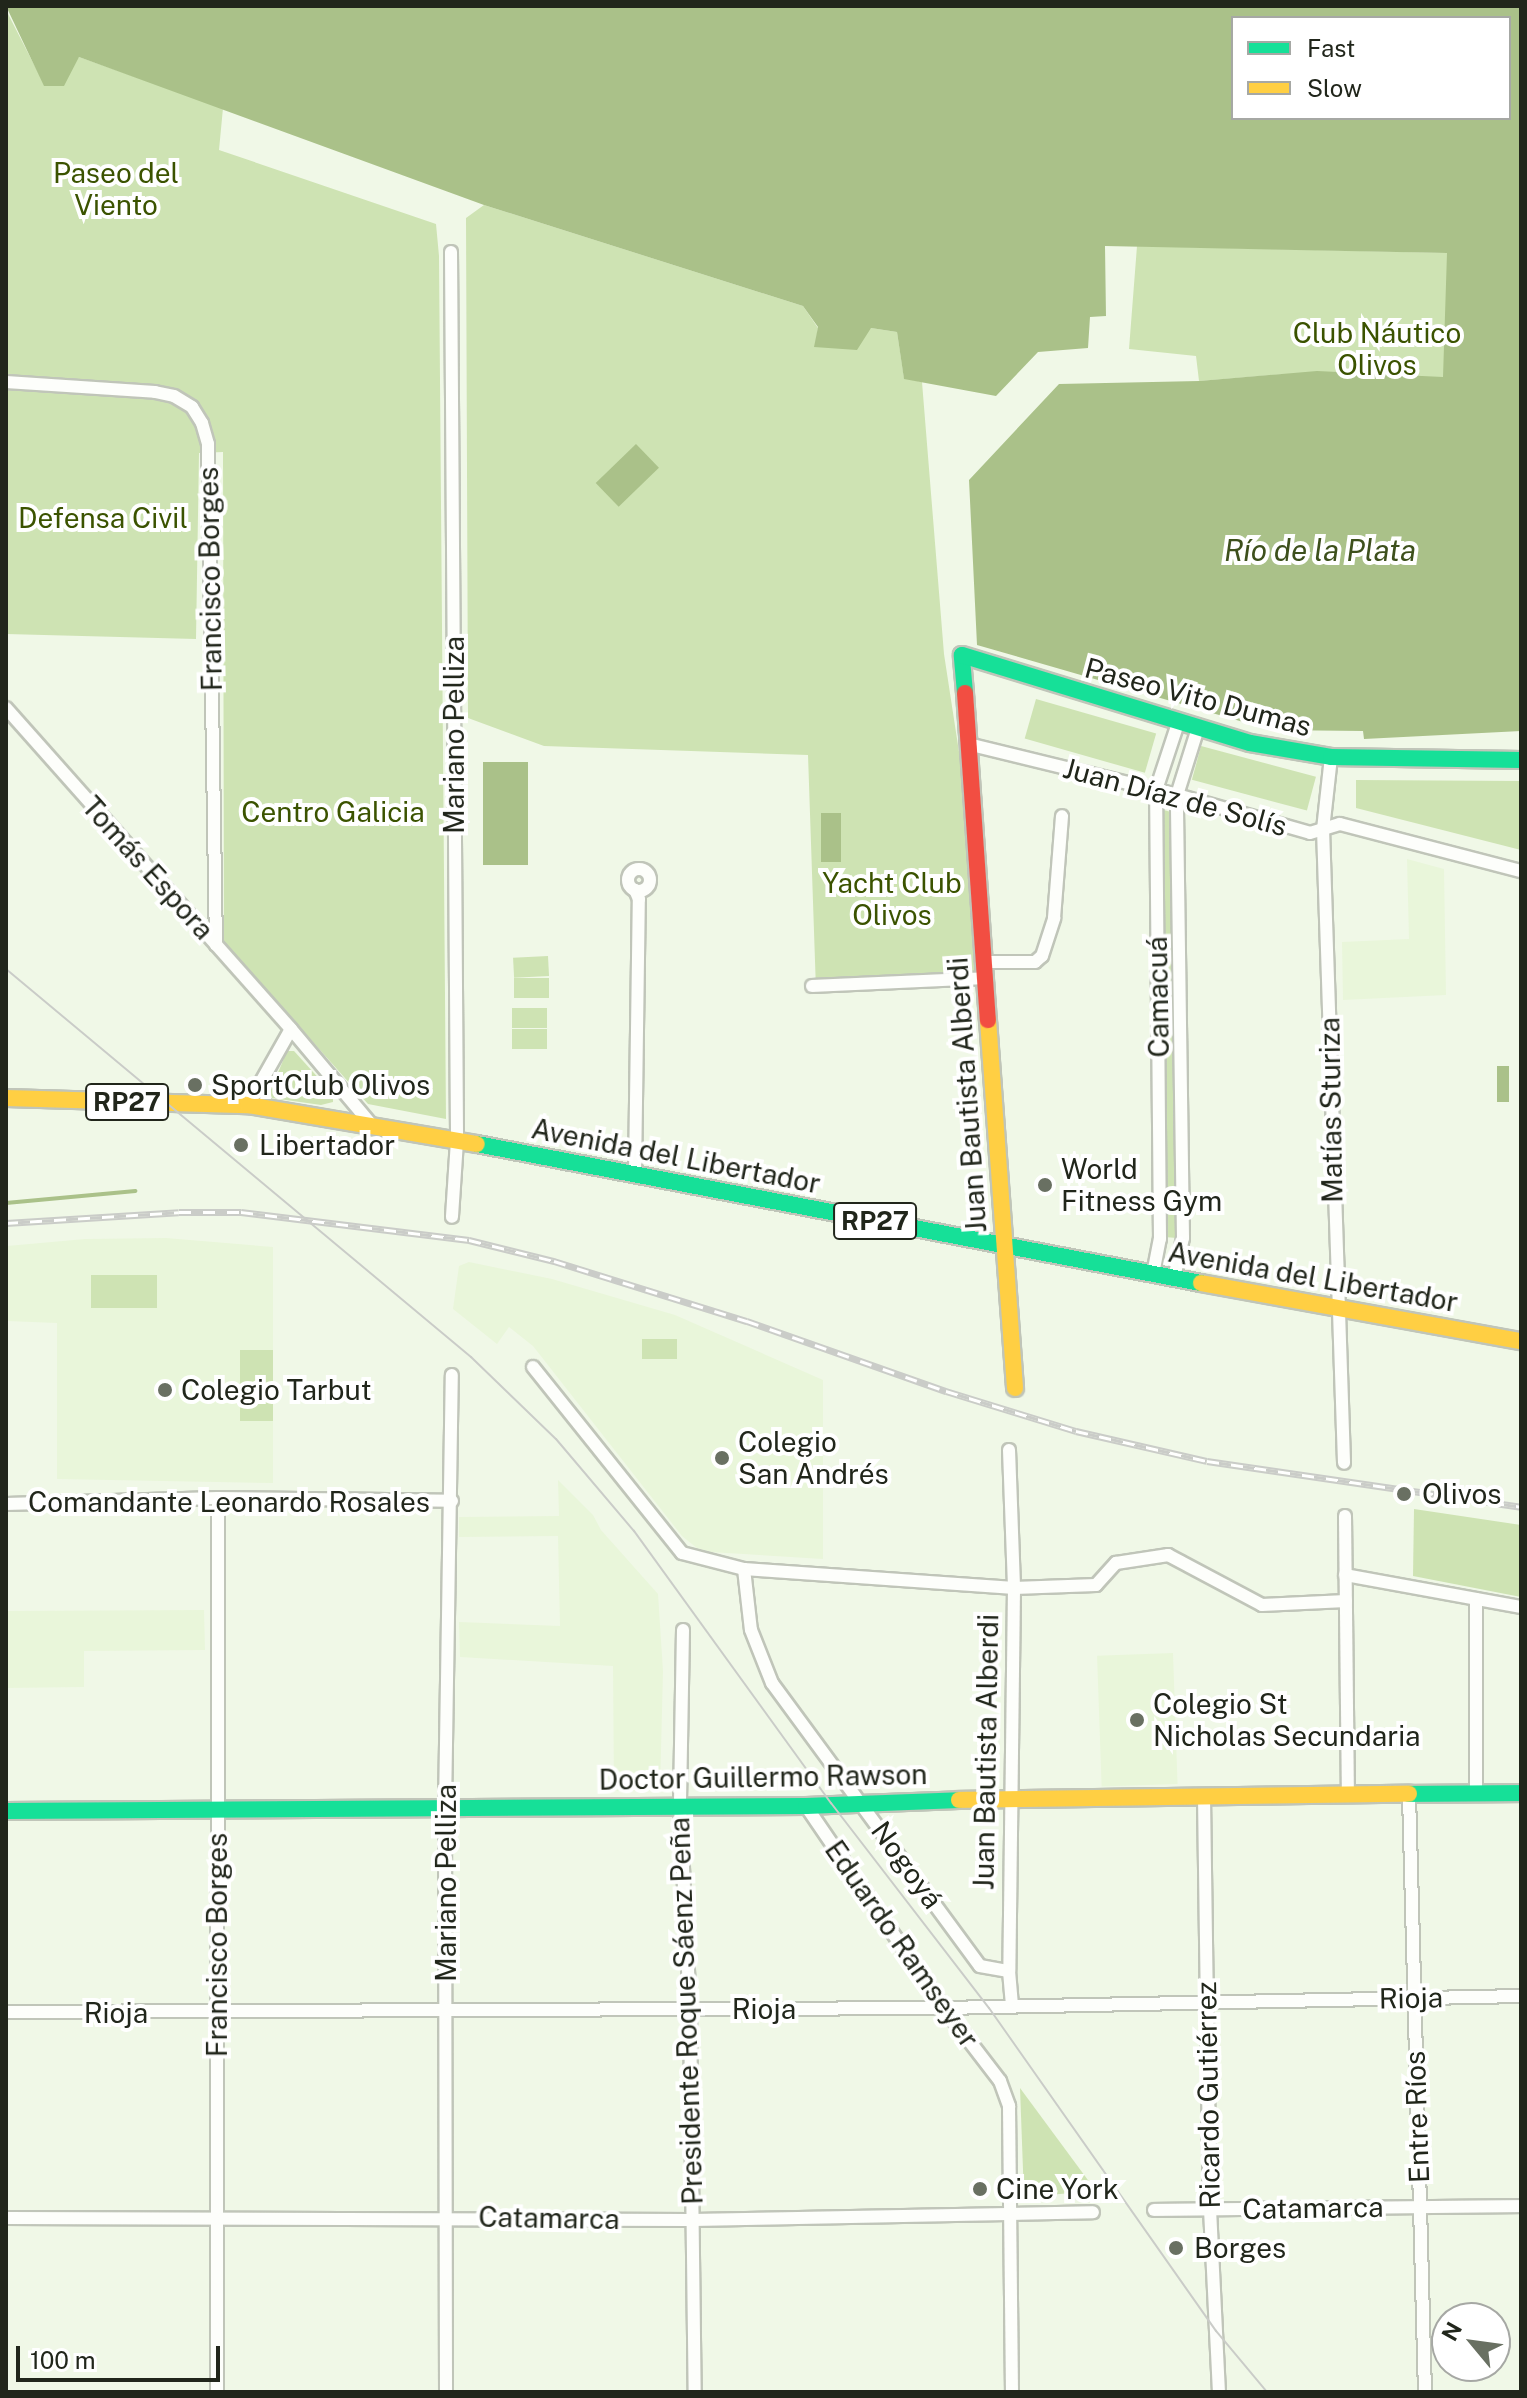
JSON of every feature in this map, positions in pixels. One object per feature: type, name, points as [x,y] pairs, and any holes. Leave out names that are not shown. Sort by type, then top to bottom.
[{"type":"street","name":"Mariano Pelliza","points":[[451,252],[457,1141],[452,1217]]},
{"type":"street","name":"Francisco Borges","points":[[6,382],[155,392],[174,396],[192,407],[202,423],[208,444],[216,945]]},
{"type":"street","name":"Paseo Vito Dumas","points":[[962,655],[1250,743],[1331,757],[1521,760]]},
{"type":"street","name":"Juan Bautista Alberdi","points":[[962,655],[1015,1388]]},
{"type":"street","name":"Tomás Espora","points":[[6,708],[291,1029],[370,1123]]},
{"type":"street","name":"Camacuá","points":[[1153,1274],[1160,1239],[1156,790],[1178,723]]},
{"type":"street","name":"Camacuá","points":[[1174,1278],[1183,1238],[1177,795],[1198,728]]},
{"type":"street","name":"Juan Díaz de Solís","points":[[968,744],[1177,795],[1310,833],[1340,824],[1521,871]]},
{"type":"street","name":"Matías Sturiza","points":[[1331,757],[1323,829],[1336,1307],[1344,1463]]},
{"type":"street","points":[[812,986],[984,970],[1035,962],[1042,956],[1054,918],[1062,816]]},
{"type":"street","points":[[635,1173],[640,893]]},
{"type":"street","points":[[1157,929],[1178,929]]},
{"type":"street","points":[[248,1105],[291,1029]]},
{"type":"street","name":"Avenida del Libertador","points":[[6,1098],[248,1105],[370,1123],[1003,1246],[1521,1341]]},
{"type":"street","points":[[1159,1144],[1181,1144]]},
{"type":"street","points":[[533,1367],[682,1553],[744,1569],[1014,1588],[1096,1585],[1116,1563],[1168,1555],[1262,1605],[1346,1601]]},
{"type":"street","name":"Mariano Pelliza","points":[[446,2392],[445,1808],[452,1375]]},
{"type":"street","name":"Juan Bautista Alberdi","points":[[1009,1450],[1014,1588],[1009,1971],[1012,2007]]},
{"type":"street","name":"Francisco Borges","points":[[217,2392],[218,1498]]},
{"type":"street","name":"Comandante Leonardo Rosales","points":[[6,1504],[218,1498],[452,1501]]},
{"type":"street","points":[[1345,1516],[1348,1795]]},
{"type":"street","name":"Nogoyá","points":[[744,1569],[751,1630],[772,1683],[980,1966],[1009,1971]]},
{"type":"street","points":[[1345,1575],[1521,1607]]},
{"type":"street","points":[[1476,1599],[1476,1793]]},
{"type":"street","name":"Presidente Roque Sáenz Peña","points":[[683,1630],[680,1806],[690,2009],[695,2392]]},
{"type":"street","name":"Doctor Guillermo Rawson","points":[[6,1811],[806,1806],[1011,1798],[1521,1793]]},
{"type":"street","name":"Entre Ríos","points":[[1409,1794],[1425,2392]]},
{"type":"street","name":"Ricardo Gutiérrez","points":[[1204,1797],[1210,2209],[1219,2392]]},
{"type":"street","name":"Eduardo Ramseyer","points":[[806,1806],[944,2008],[1000,2081],[1009,2106],[1011,2215]]},
{"type":"street","name":"Rioja","points":[[6,2012],[944,2008],[1521,1996]]},
{"type":"street","name":"Catamarca","points":[[1154,2210],[1521,2206]]},
{"type":"street","name":"Catamarca","points":[[6,2218],[693,2220],[1093,2212]]},
{"type":"street","points":[[1011,2215],[1012,2392]]},
{"type":"shaded area","points":[[1407,859],[1444,869],[1446,995],[1343,1000],[1342,942],[1409,939]]},
{"type":"shaded area","name":"Colegio Tarbut","points":[[166,1238],[273,1247],[273,1483],[57,1479],[57,1323],[7,1321],[7,1246],[85,1239]]},
{"type":"shaded area","name":"Colegio San Andrés","points":[[469,1262],[552,1279],[675,1315],[823,1380],[823,1559],[710,1552],[697,1548],[682,1536],[533,1346],[509,1327],[497,1344],[453,1309],[459,1266]]},
{"type":"shaded area","points":[[558,1480],[593,1515],[601,1530],[658,1594],[663,1671],[660,1791],[614,1791],[613,1666],[460,1657],[459,1622],[560,1626],[558,1536],[459,1537],[459,1517],[559,1516]]},
{"type":"shaded area","points":[[204,1610],[205,1650],[84,1651],[84,1687],[6,1688],[6,1611]]},
{"type":"shaded area","name":"Colegio St Nicholas Secundaria","points":[[1173,1653],[1178,1784],[1102,1787],[1097,1656]]},
{"type":"green space","points":[[6,10],[45,86],[79,57],[223,108],[219,150],[436,224],[439,256],[446,1119],[368,1104],[224,942],[223,452],[199,453],[196,639],[6,634]]},
{"type":"green space","name":"Yacht Club Olivos","points":[[484,205],[803,306],[818,328],[815,346],[871,328],[897,332],[904,378],[922,382],[944,654],[961,765],[976,983],[816,990],[808,755],[544,746],[468,718],[466,218]]},
{"type":"green space","name":"Club Náutico Olivos","points":[[1137,246],[1447,253],[1466,560],[1285,374],[1199,381],[1196,356],[1129,349]]},
{"type":"green space","points":[[1036,699],[1156,733],[1145,773],[1025,738]]},
{"type":"green space","points":[[1201,746],[1316,777],[1307,811],[1192,780]]},
{"type":"green space","points":[[1356,780],[1521,781],[1521,850],[1356,808]]},
{"type":"green space","points":[[1160,809],[1171,812],[1177,1238],[1164,1237]]},
{"type":"green space","points":[[548,956],[549,976],[514,978],[513,958]]},
{"type":"green space","points":[[514,978],[549,978],[549,998],[514,998]]},
{"type":"green space","points":[[512,1008],[547,1008],[547,1028],[512,1028]]},
{"type":"green space","points":[[512,1029],[547,1029],[547,1049],[512,1049]]},
{"type":"green space","points":[[287,1051],[294,1051],[333,1094],[333,1102],[321,1105],[272,1098],[270,1092]]},
{"type":"green space","points":[[91,1275],[157,1275],[157,1308],[91,1308]]},
{"type":"green space","points":[[642,1339],[677,1339],[677,1359],[642,1359]]},
{"type":"green space","points":[[240,1350],[273,1350],[273,1421],[240,1421]]},
{"type":"green space","points":[[1414,1509],[1521,1525],[1521,1597],[1413,1576]]},
{"type":"green space","points":[[1020,2088],[1096,2191],[1024,2197]]},
{"type":"water","name":"Río de la Plata","points":[[6,6],[1521,6],[1521,731],[1364,739],[1363,731],[1271,730],[977,645],[969,480],[1059,384],[1199,381],[1317,371],[1443,377],[1447,253],[1105,246],[1106,316],[1090,317],[1088,348],[1038,352],[996,396],[904,379],[897,332],[871,328],[857,350],[814,347],[818,327],[803,306],[484,205],[79,57],[64,86],[44,86]]},
{"type":"water","points":[[636,444],[659,468],[619,507],[596,483]]},
{"type":"water","points":[[483,762],[528,762],[528,865],[483,865]]},
{"type":"water","points":[[821,813],[841,813],[841,862],[821,862]]},
{"type":"water","points":[[1497,1066],[1509,1066],[1509,1102],[1497,1102]]},
{"type":"waterway","points":[[6,1203],[135,1191]]},
{"type":"tram line","points":[[6,969],[471,1357],[556,1439],[634,1531],[831,1803],[989,2008],[1216,2331],[1267,2392]]},
{"type":"railway","points":[[6,1223],[179,1212],[241,1212],[469,1240],[554,1261],[747,1321],[946,1391],[1076,1431],[1207,1461],[1521,1507]]},
{"type":"traffic: fast","points":[[965,693],[962,655],[1250,743],[1331,757],[1521,760]]},
{"type":"traffic: fast","points":[[477,1144],[1201,1283]]},
{"type":"traffic: fast","points":[[1409,1794],[1521,1793]]},
{"type":"traffic: fast","points":[[6,1811],[806,1806],[959,1800]]},
{"type":"traffic: slow","points":[[988,1020],[1015,1388]]},
{"type":"traffic: slow","points":[[6,1098],[248,1105],[477,1144]]},
{"type":"traffic: slow","points":[[1201,1283],[1521,1341]]},
{"type":"traffic: slow","points":[[959,1800],[1409,1794]]},
{"type":"traffic: jam","points":[[965,693],[988,1020]]},
{"type":"place","name":"SportClub Olivos","points":[[195,1085]]},
{"type":"place","name":"Libertador","points":[[241,1145]]},
{"type":"place","name":"World Fitness Gym","points":[[1045,1185]]},
{"type":"place","name":"Colegio Tarbut","points":[[165,1390]]},
{"type":"place","name":"Colegio San Andrés","points":[[722,1458]]},
{"type":"place","name":"Olivos","points":[[1404,1494]]},
{"type":"place","name":"Colegio St Nicholas Secundaria","points":[[1137,1720]]},
{"type":"place","name":"Cine York","points":[[980,2189]]},
{"type":"place","name":"Borges","points":[[1176,2248]]},
{"type":"park label","name":"Paseo del Viento","points":[[116,189]]},
{"type":"park label","name":"Defensa Civil","points":[[103,518]]},
{"type":"park label","name":"Centro Galicia","points":[[333,812]]}]
